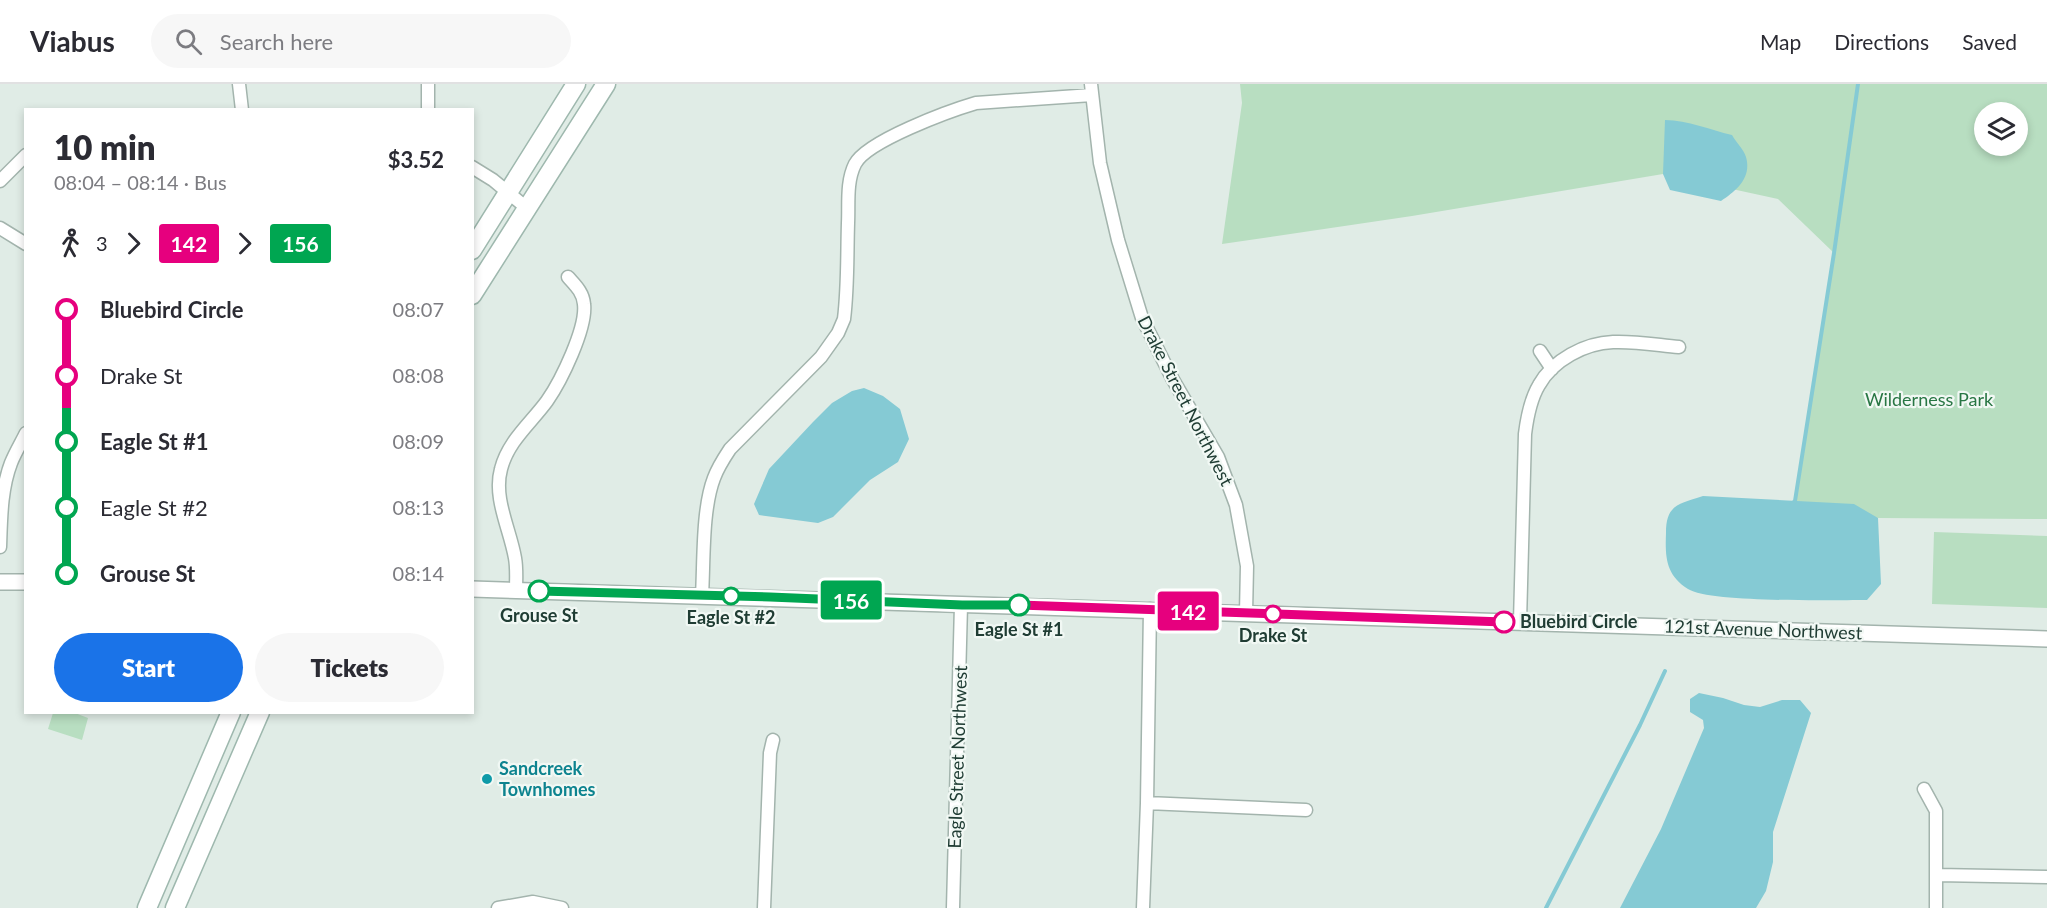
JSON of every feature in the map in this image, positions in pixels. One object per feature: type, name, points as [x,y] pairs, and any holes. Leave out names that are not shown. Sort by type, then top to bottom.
[{"type":"main road","points":[[474,247],[576,84]]},
{"type":"main road","points":[[474,292],[606,84]]},
{"type":"main road","points":[[147,908],[230,714]]},
{"type":"main road","points":[[175,908],[259,714]]},
{"type":"street","points":[[239,84],[242,108]]},
{"type":"street","points":[[428,84],[428,108]]},
{"type":"street","points":[[702,596],[707,506],[714,477],[721,463],[730,449],[821,357],[838,333],[844,319],[849,192],[854,166],[862,154],[881,142],[976,103],[1092,89]]},
{"type":"street","name":"Drake Street Northwest","points":[[1092,89],[1103,174],[1118,240],[1142,318],[1172,378],[1218,457],[1236,506],[1247,566],[1246,613]]},
{"type":"street","points":[[0,181],[24,157]]},
{"type":"street","points":[[474,168],[493,180],[528,209]]},
{"type":"street","points":[[0,228],[24,243]]},
{"type":"street","points":[[516,590],[516,561],[501,506],[500,471],[512,442],[547,401],[569,361],[584,316],[584,303],[580,291],[568,277]]},
{"type":"street","points":[[1520,622],[1526,426],[1531,402],[1538,386],[1552,369],[1569,355],[1589,347],[1611,342],[1638,342],[1679,347]]},
{"type":"street","points":[[1540,351],[1552,369]]},
{"type":"street","points":[[0,547],[6,483],[11,464],[24,438]]},
{"type":"street","points":[[0,582],[24,582]]},
{"type":"street","name":"121st Avenue Northwest","points":[[474,589],[2047,639]]},
{"type":"street","name":"Eagle Street Northwest","points":[[953,908],[962,605]]},
{"type":"street","points":[[1143,908],[1150,609]]},
{"type":"street","points":[[764,908],[770,753],[773,740]]},
{"type":"street","points":[[1924,789],[1936,811],[1936,908]]},
{"type":"street","points":[[1147,803],[1306,810]]},
{"type":"street","points":[[1937,874],[2047,877]]},
{"type":"street","points":[[498,908],[533,902],[562,908]]},
{"type":"green space","name":"Wilderness Park","points":[[1240,84],[2047,84],[2047,519],[1878,518],[1795,501],[1834,253],[1778,199],[1663,174],[1412,216],[1222,244],[1242,103]]},
{"type":"green space","points":[[1934,532],[2047,536],[2047,608],[1932,604]]},
{"type":"green space","points":[[53,714],[78,714],[88,718],[82,740],[48,729]]},
{"type":"water","points":[[1665,120],[1691,123],[1732,135],[1745,154],[1747,171],[1745,178],[1732,193],[1721,201],[1670,190],[1663,174]]},
{"type":"water","points":[[864,388],[883,396],[900,409],[909,439],[898,462],[870,480],[833,517],[818,523],[759,515],[754,504],[769,469],[832,403],[852,391]]},
{"type":"water","points":[[1703,496],[1854,504],[1878,518],[1881,584],[1867,600],[1746,599],[1721,597],[1688,589],[1675,578],[1668,565],[1666,550],[1668,517],[1671,511],[1680,504]]},
{"type":"water","points":[[1699,693],[1760,707],[1782,700],[1800,700],[1811,713],[1773,832],[1773,862],[1766,891],[1756,908],[1620,908],[1661,829],[1704,728],[1703,720],[1690,712],[1690,699]]},
{"type":"waterway","points":[[1792,504],[1795,501],[1834,253],[1858,84]]},
{"type":"waterway","points":[[1546,908],[1640,725],[1665,671]]},
{"type":"bus line","name":"156","points":[[539,591],[1019,605]]},
{"type":"bus line","name":"142","points":[[1019,605],[1504,622]]},
{"type":"place","name":"Grouse St","points":[[539,591]]},
{"type":"place","name":"Eagle St #2","points":[[731,596]]},
{"type":"place","name":"Eagle St #1","points":[[1019,605]]},
{"type":"place","name":"Drake St","points":[[1273,614]]},
{"type":"place","name":"Bluebird Circle","points":[[1504,622]]},
{"type":"place","name":"Sandcreek Townhomes","points":[[487,779]]}]
